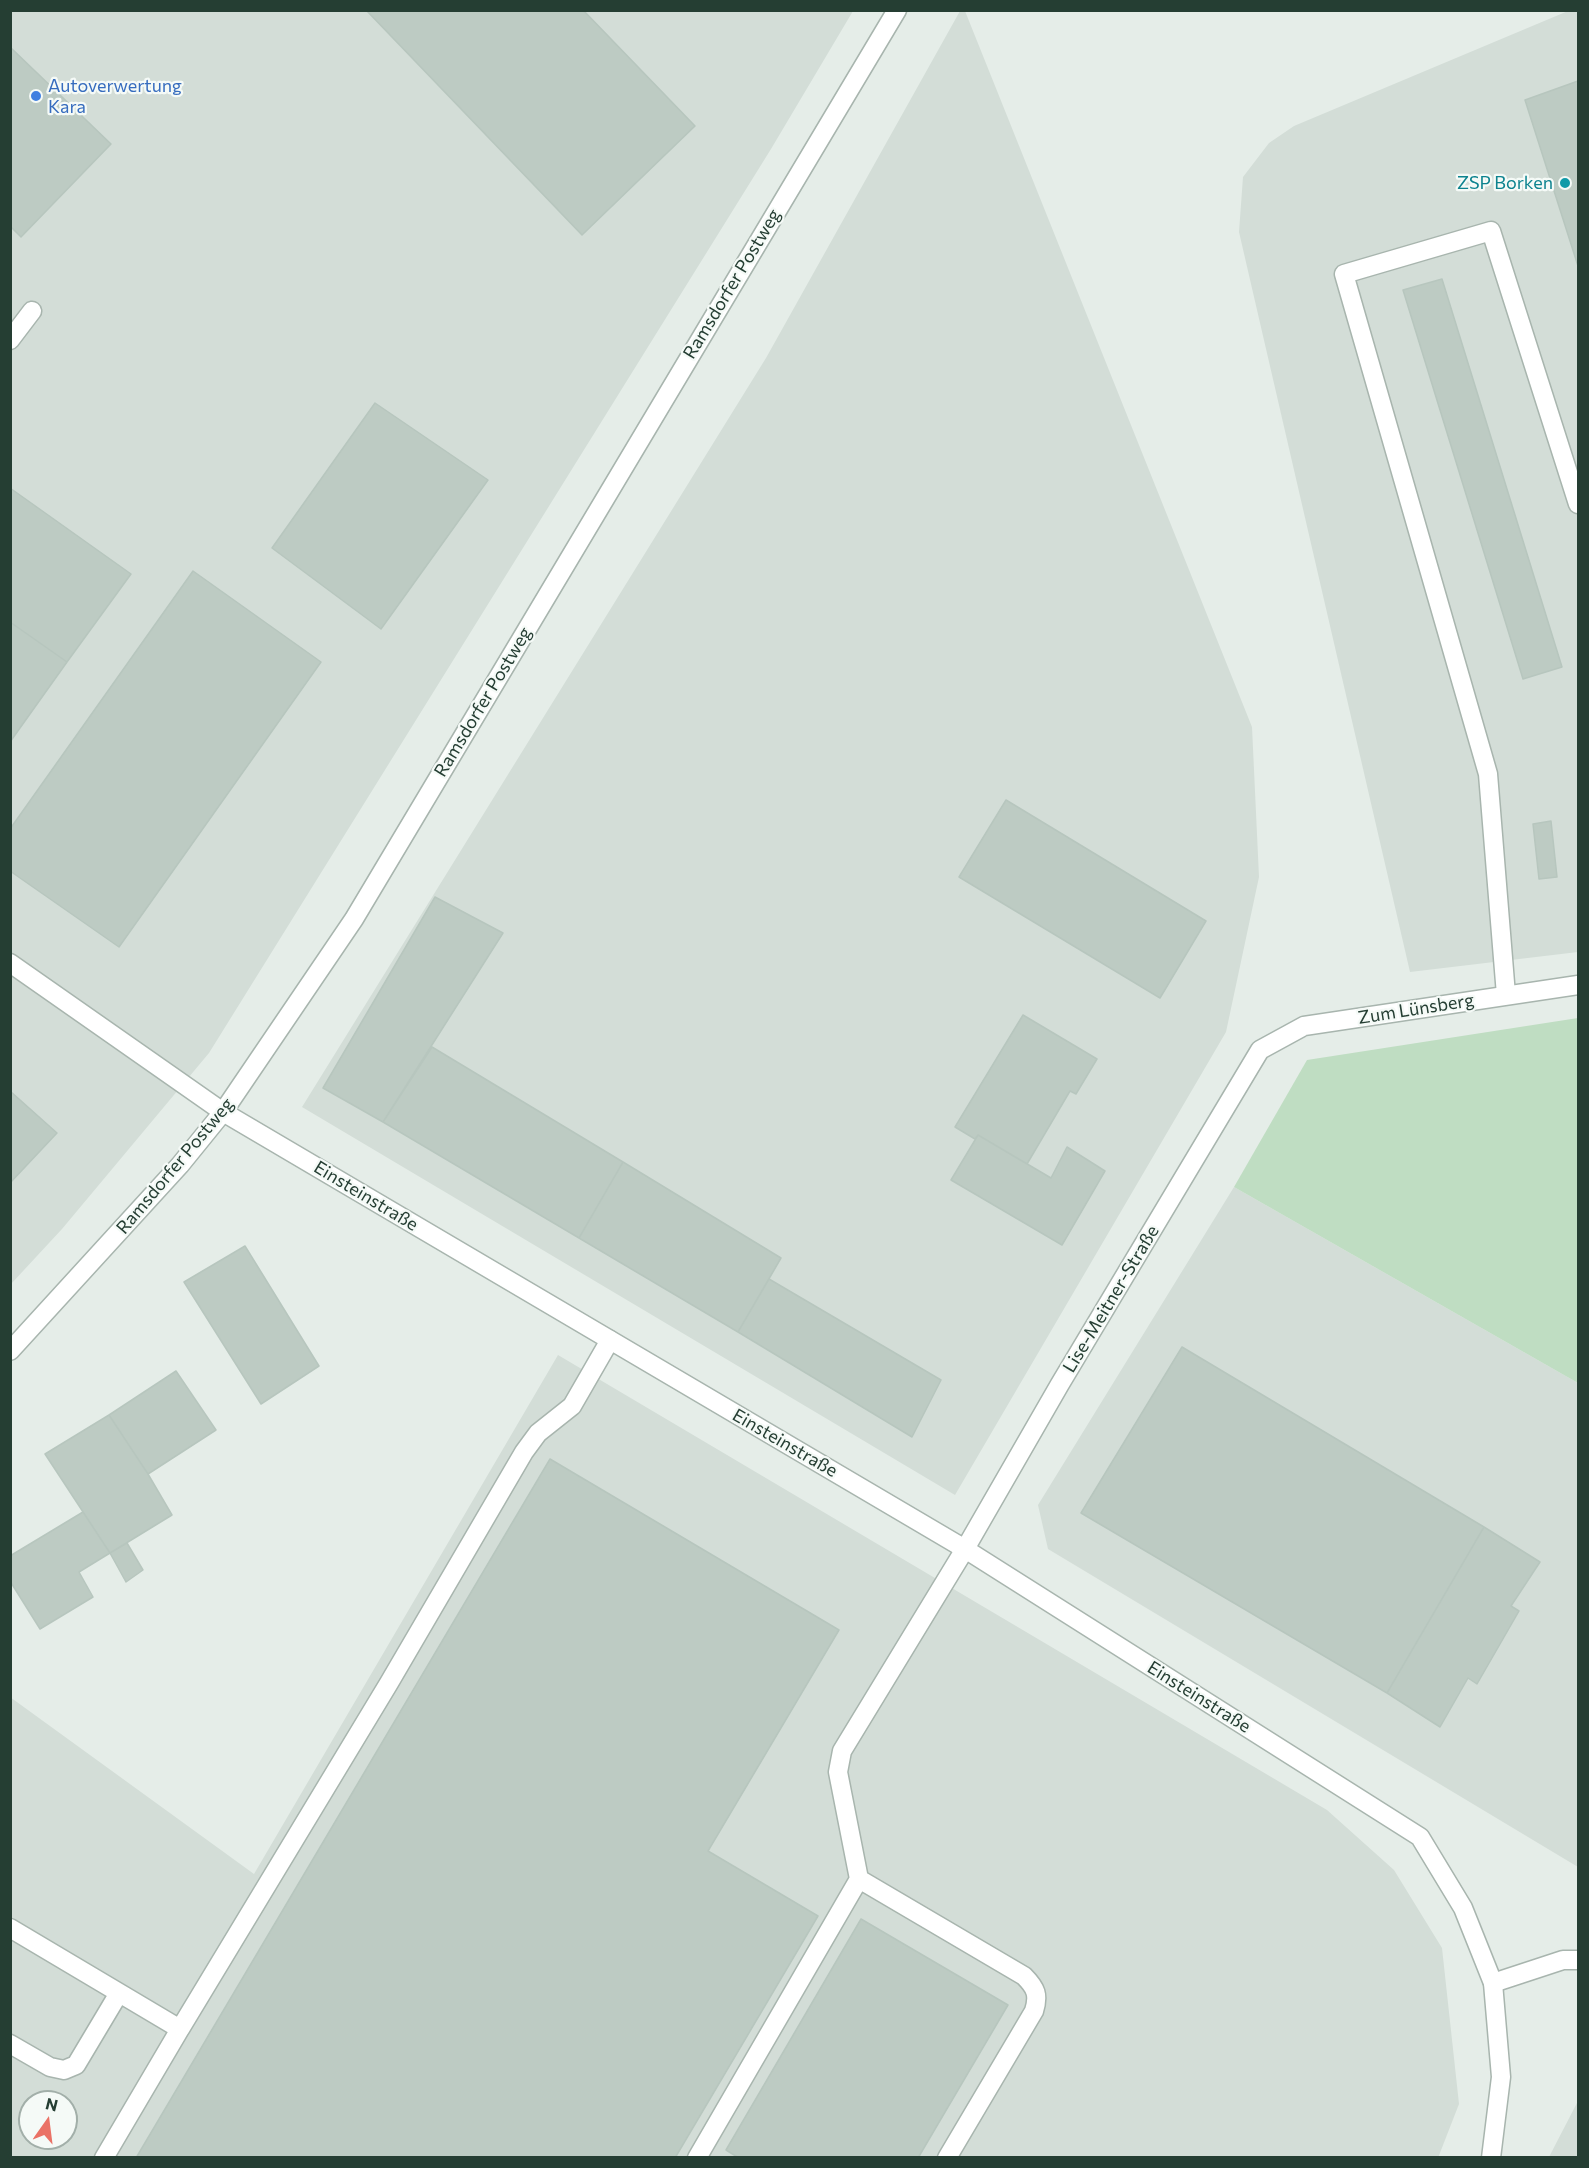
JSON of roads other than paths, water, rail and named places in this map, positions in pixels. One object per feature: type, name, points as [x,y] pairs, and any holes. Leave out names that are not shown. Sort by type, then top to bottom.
[{"type":"street","name":"Ramsdorfer Postweg","points":[[10,1351],[180,1165],[223,1112],[354,919],[897,10]]},
{"type":"street","points":[[1506,995],[1488,774],[1344,274],[1491,231],[1578,504]]},
{"type":"street","points":[[10,340],[32,311]]},
{"type":"street","name":"Einsteinstraße","points":[[10,963],[223,1112],[965,1549],[1420,1837],[1463,1908],[1493,1983],[1501,2077],[1491,2157]]},
{"type":"street","name":"Zum Lünsberg","points":[[1260,1050],[1304,1026],[1578,985]]},
{"type":"street","name":"Lise-Meitner-Straße","points":[[859,1879],[838,1772],[842,1751],[965,1549],[1066,1374],[1260,1050]]},
{"type":"street","points":[[104,2157],[389,1683],[524,1452],[538,1433],[572,1406],[610,1340]]},
{"type":"street","points":[[697,2157],[859,1879],[1024,1976],[1034,1986],[1038,1997],[1034,2011],[947,2157]]},
{"type":"street","points":[[10,1928],[180,2029]]},
{"type":"street","points":[[1493,1983],[1563,1960],[1578,1960]]},
{"type":"street","points":[[10,2044],[50,2067],[64,2070],[76,2065],[119,1993]]},
{"type":"place","name":"Autoverwertung Kara","points":[[36,96]]},
{"type":"place","name":"ZSP Borken","points":[[1565,183]]}]
